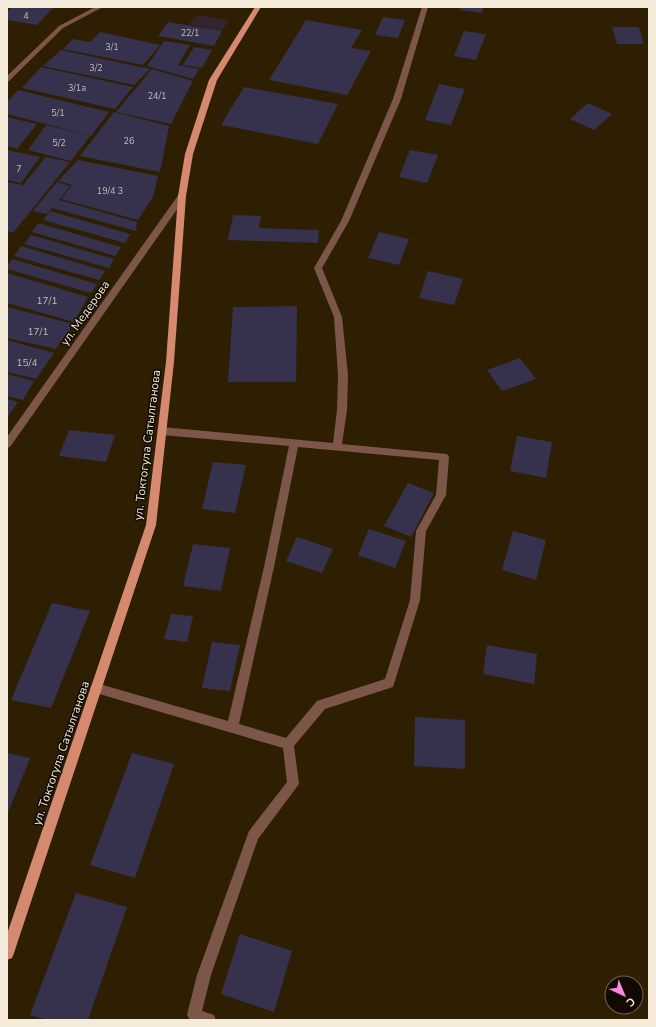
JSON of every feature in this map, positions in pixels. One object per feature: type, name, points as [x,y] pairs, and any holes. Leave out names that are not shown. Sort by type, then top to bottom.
[{"type":"main road","name":"ул. Токтогула Сатылганова","points":[[7,953],[151,526],[170,362],[182,196],[189,154],[213,80],[258,7]]},
{"type":"street","points":[[7,80],[61,27],[100,7]]},
{"type":"street","points":[[337,447],[342,410],[343,375],[338,317],[318,268],[345,221],[398,99],[426,7]]},
{"type":"street","name":"ул. Медерова","points":[[7,444],[182,196]]},
{"type":"street","points":[[162,431],[444,457],[441,495],[421,531],[415,600],[389,683],[321,705],[288,744],[293,784],[253,835],[204,975],[194,1015],[209,1020]]},
{"type":"street","points":[[232,728],[269,567],[294,443]]},
{"type":"street","points":[[96,688],[288,744]]},
{"type":"shaded area","points":[[198,15],[229,20],[222,31],[189,24]]},
{"type":"building","points":[[12,7],[54,7],[37,25],[7,20],[7,12]]},
{"type":"building","points":[[461,7],[484,7],[482,13],[460,10]]},
{"type":"building","points":[[383,17],[405,20],[398,38],[375,35]]},
{"type":"building","points":[[306,20],[362,30],[351,48],[371,51],[347,95],[269,80]]},
{"type":"building","points":[[168,22],[222,31],[214,46],[158,36]]},
{"type":"building","points":[[612,27],[639,27],[644,44],[617,44]]},
{"type":"building","points":[[464,31],[486,34],[476,60],[454,56]]},
{"type":"building","points":[[100,32],[160,45],[143,65],[63,49],[73,39],[90,42]]},
{"type":"building","points":[[164,41],[190,45],[178,65],[199,69],[193,79],[147,66]]},
{"type":"building","points":[[194,47],[212,50],[202,68],[183,65]]},
{"type":"building","points":[[61,50],[150,69],[134,85],[43,66]]},
{"type":"building","points":[[41,67],[133,87],[115,109],[22,88]]},
{"type":"building","points":[[152,69],[193,81],[171,124],[116,112]]},
{"type":"building","points":[[439,84],[465,89],[451,125],[425,120]]},
{"type":"building","points":[[244,87],[338,104],[318,144],[221,125]]},
{"type":"building","points":[[18,90],[109,112],[91,136],[7,114],[7,102]]},
{"type":"building","points":[[588,103],[612,114],[594,130],[570,119]]},
{"type":"building","points":[[114,112],[169,126],[160,172],[80,156]]},
{"type":"building","points":[[7,117],[37,124],[17,149],[7,146]]},
{"type":"building","points":[[46,125],[90,136],[71,161],[28,150]]},
{"type":"building","points":[[7,150],[40,157],[21,183],[7,180]]},
{"type":"building","points":[[410,150],[438,155],[427,183],[399,177]]},
{"type":"building","points":[[46,157],[70,162],[13,233],[7,231],[7,182],[23,185]]},
{"type":"building","points":[[78,160],[158,176],[153,197],[138,220],[61,199],[72,185],[58,181]]},
{"type":"building","points":[[57,182],[70,186],[59,200],[137,222],[136,231],[52,208],[47,214],[33,211]]},
{"type":"building","points":[[50,211],[130,234],[125,243],[43,220]]},
{"type":"building","points":[[233,215],[261,216],[259,228],[319,230],[318,243],[228,240]]},
{"type":"building","points":[[38,223],[121,247],[115,256],[32,232]]},
{"type":"building","points":[[379,232],[409,239],[399,265],[368,258]]},
{"type":"building","points":[[31,235],[114,259],[109,268],[24,244]]},
{"type":"building","points":[[21,246],[105,271],[99,280],[14,256]]},
{"type":"building","points":[[12,259],[97,284],[91,293],[7,269],[7,266]]},
{"type":"building","points":[[428,271],[463,279],[454,305],[419,298]]},
{"type":"building","points":[[7,273],[88,297],[74,322],[7,303]]},
{"type":"building","points":[[297,306],[296,382],[228,382],[233,307]]},
{"type":"building","points":[[7,307],[73,324],[56,349],[7,338]]},
{"type":"building","points":[[7,340],[54,353],[36,379],[7,372]]},
{"type":"building","points":[[520,358],[536,379],[502,391],[487,370]]},
{"type":"building","points":[[7,374],[34,381],[23,400],[7,396]]},
{"type":"building","points":[[7,399],[18,402],[7,418]]},
{"type":"building","points":[[69,430],[115,435],[106,462],[59,456]]},
{"type":"building","points":[[517,436],[552,442],[546,478],[510,471]]},
{"type":"building","points":[[213,462],[246,465],[235,513],[202,509]]},
{"type":"building","points":[[408,483],[434,493],[411,537],[384,526]]},
{"type":"building","points":[[369,529],[406,541],[395,568],[358,555]]},
{"type":"building","points":[[513,531],[546,540],[536,580],[502,570]]},
{"type":"building","points":[[297,537],[333,549],[322,573],[286,561]]},
{"type":"building","points":[[193,544],[230,548],[221,591],[183,586]]},
{"type":"building","points":[[52,603],[90,611],[51,708],[11,700]]},
{"type":"building","points":[[171,614],[193,616],[187,642],[164,639]]},
{"type":"building","points":[[212,642],[240,645],[230,691],[202,688]]},
{"type":"building","points":[[487,645],[537,654],[534,684],[483,674]]},
{"type":"building","points":[[415,717],[465,720],[465,769],[414,766]]},
{"type":"building","points":[[7,753],[30,758],[7,815]]},
{"type":"building","points":[[132,753],[174,764],[135,878],[90,865]]},
{"type":"building","points":[[76,893],[127,907],[88,1020],[47,1020],[30,1015]]},
{"type":"building","points":[[240,934],[292,951],[274,1012],[221,994]]}]
